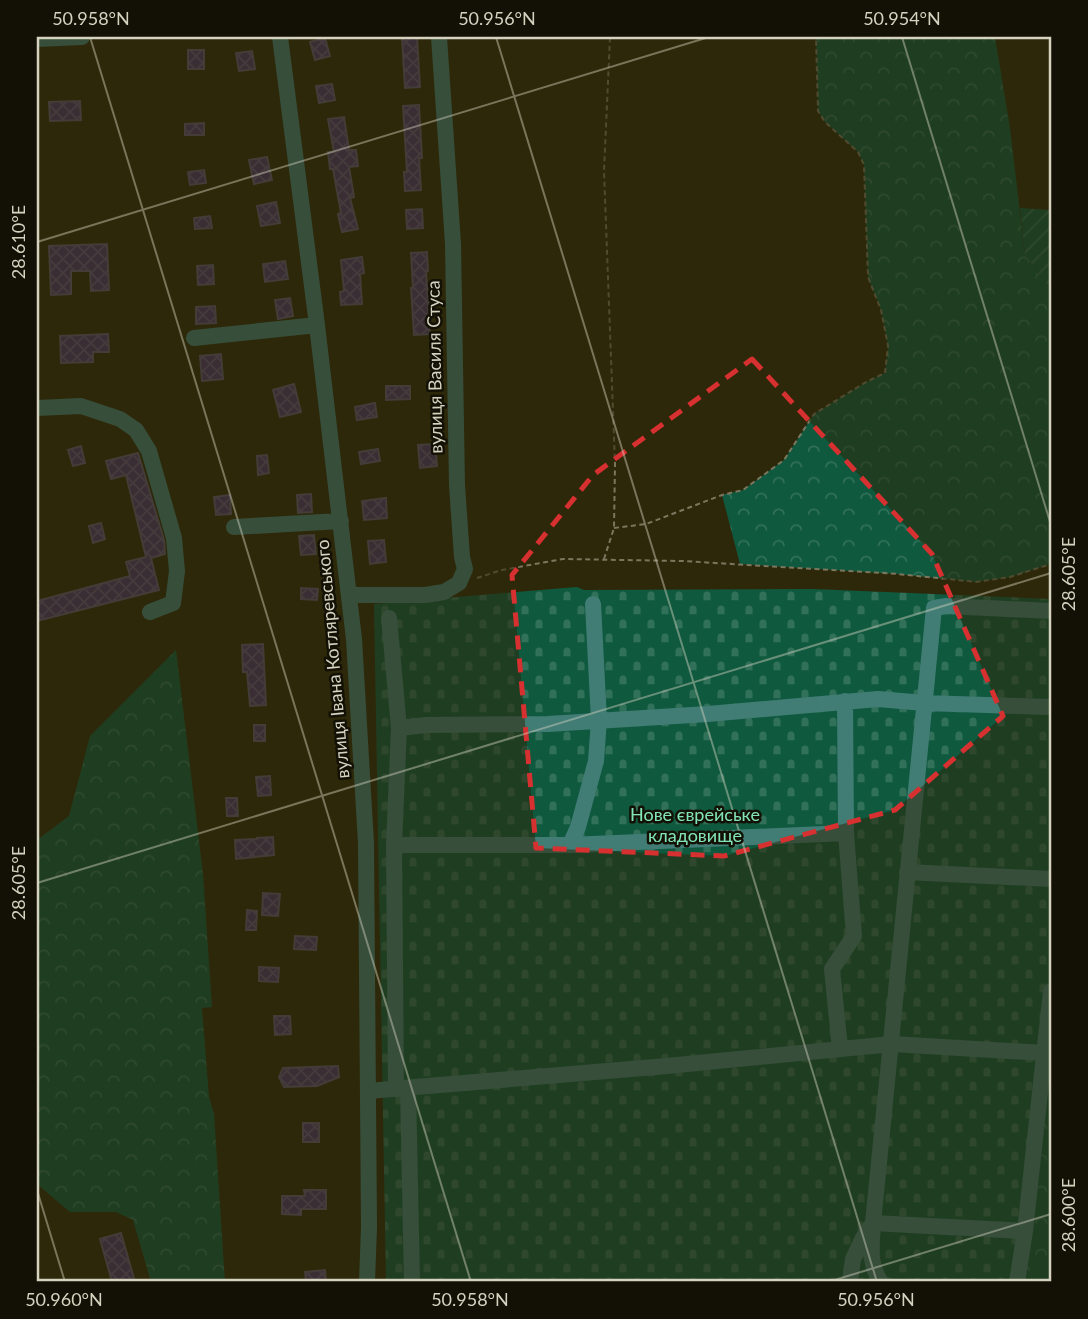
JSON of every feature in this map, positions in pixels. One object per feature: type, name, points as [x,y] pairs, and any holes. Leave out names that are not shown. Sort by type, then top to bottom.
[{"type":"street","points":[[37,39],[82,37]]},
{"type":"street","name":"вулиця Івана Котляревського","points":[[280,37],[354,639],[366,843],[369,1227],[367,1282]]},
{"type":"street","name":"вулиця Василя Стуса","points":[[439,37],[453,244],[457,485],[465,569],[459,583]]},
{"type":"street","points":[[194,338],[317,326]]},
{"type":"street","points":[[37,408],[81,405],[120,419],[136,430],[149,452],[174,538],[177,571],[173,603],[150,612]]},
{"type":"street","points":[[233,527],[341,521]]},
{"type":"street","points":[[350,595],[425,595],[444,592],[459,583]]},
{"type":"street","points":[[570,845],[578,827],[596,761],[599,720],[593,604]]},
{"type":"street","points":[[881,1282],[872,1262],[873,1223],[934,608],[946,606],[1051,611]]},
{"type":"street","points":[[389,618],[399,728],[394,845],[412,1282]]},
{"type":"street","points":[[399,728],[426,725],[548,724],[708,714],[878,699],[1051,707]]},
{"type":"street","points":[[840,1049],[832,969],[854,936],[846,833],[845,701]]},
{"type":"street","points":[[394,845],[570,845],[846,833]]},
{"type":"street","points":[[907,872],[1051,879]]},
{"type":"street","points":[[1017,1282],[1051,991]]},
{"type":"street","points":[[368,1091],[892,1044],[1045,1053]]},
{"type":"street","points":[[873,1223],[1025,1231]]},
{"type":"street","points":[[850,1282],[853,1259],[873,1223]]},
{"type":"path","points":[[604,560],[614,528],[615,465],[604,171],[610,37]]},
{"type":"path","points":[[614,528],[646,524],[722,495],[743,490],[784,460],[814,414],[885,373],[888,346],[881,310],[868,277],[864,165],[858,152],[825,122],[818,111],[816,37]]},
{"type":"path","points":[[459,583],[502,570],[563,559],[682,561],[898,574],[976,582],[1010,577],[1051,564]]},
{"type":"highlighted area","points":[[752,359],[932,554],[1003,716],[895,810],[724,856],[536,848],[512,575],[593,475]]},
{"type":"green space","points":[[816,37],[995,37],[1010,128],[1025,255],[1051,289],[1051,564],[1010,577],[976,582],[740,564],[722,495],[743,490],[784,460],[814,414],[885,373],[888,346],[881,310],[868,277],[864,165],[858,152],[825,122],[818,111]]},
{"type":"green space","points":[[1020,208],[1051,210],[1051,289],[1025,255]]},
{"type":"green space","name":"Нове єврейське кладовище","points":[[577,587],[584,590],[813,589],[1051,599],[1051,991],[1017,1282],[386,1282],[374,604]]},
{"type":"green space","points":[[176,650],[203,874],[212,1007],[202,1008],[209,1097],[214,1114],[225,1282],[151,1282],[133,1220],[116,1212],[70,1212],[37,1184],[37,840],[69,816],[90,736]]},
{"type":"green space","points":[[1051,991],[1051,1282],[1017,1282]]},
{"type":"building","points":[[417,37],[420,87],[405,88],[402,38]]},
{"type":"building","points":[[325,38],[330,56],[315,60],[310,42]]},
{"type":"building","points":[[188,50],[204,50],[204,69],[188,69]]},
{"type":"building","points":[[252,51],[255,69],[239,71],[236,53]]},
{"type":"building","points":[[332,84],[335,100],[319,103],[316,86]]},
{"type":"building","points":[[80,101],[81,120],[50,121],[49,102]]},
{"type":"building","points":[[419,105],[421,190],[405,191],[404,172],[407,172],[403,106]]},
{"type":"building","points":[[344,117],[349,150],[356,150],[358,166],[349,167],[354,197],[350,198],[358,229],[342,232],[333,169],[330,169],[328,152],[334,152],[328,119]]},
{"type":"building","points":[[204,123],[204,135],[185,135],[185,124]]},
{"type":"building","points":[[267,157],[272,180],[254,184],[249,160]]},
{"type":"building","points":[[204,170],[206,183],[190,185],[188,172]]},
{"type":"building","points":[[276,202],[280,223],[261,226],[257,206]]},
{"type":"building","points":[[422,209],[423,228],[407,229],[406,210]]},
{"type":"building","points":[[210,216],[212,228],[195,229],[194,218]]},
{"type":"building","points":[[107,244],[109,290],[91,291],[90,271],[71,271],[71,294],[51,295],[49,246]]},
{"type":"building","points":[[427,252],[430,334],[414,335],[411,253]]},
{"type":"building","points":[[362,257],[362,304],[341,305],[340,292],[344,291],[341,260]]},
{"type":"building","points":[[285,261],[288,279],[265,282],[263,264]]},
{"type":"building","points":[[213,265],[214,284],[198,285],[197,266]]},
{"type":"building","points":[[290,298],[293,316],[278,319],[275,300]]},
{"type":"building","points":[[215,306],[216,323],[196,324],[196,307]]},
{"type":"building","points":[[108,334],[109,352],[93,352],[93,362],[61,363],[60,336]]},
{"type":"building","points":[[221,354],[223,379],[202,381],[200,356]]},
{"type":"building","points":[[294,384],[301,412],[280,417],[273,390]]},
{"type":"building","points":[[386,386],[410,386],[410,399],[386,400]]},
{"type":"building","points":[[375,403],[377,417],[357,420],[355,407]]},
{"type":"building","points":[[435,444],[437,466],[420,468],[418,445]]},
{"type":"building","points":[[81,446],[85,463],[73,466],[68,450]]},
{"type":"building","points":[[378,449],[380,461],[361,464],[359,452]]},
{"type":"building","points":[[138,453],[164,540],[165,554],[151,558],[159,590],[37,621],[37,601],[130,576],[126,562],[146,557],[126,475],[111,479],[106,461]]},
{"type":"building","points":[[267,455],[269,473],[258,475],[257,456]]},
{"type":"building","points":[[311,494],[312,512],[298,513],[297,495]]},
{"type":"building","points":[[230,495],[231,514],[216,515],[214,497]]},
{"type":"building","points":[[386,498],[387,518],[364,520],[362,501]]},
{"type":"building","points":[[101,523],[105,539],[93,543],[89,526]]},
{"type":"building","points":[[314,535],[316,554],[301,555],[299,536]]},
{"type":"building","points":[[384,540],[386,562],[370,564],[368,541]]},
{"type":"building","points":[[301,588],[318,589],[317,600],[301,599]]},
{"type":"building","points":[[263,644],[266,705],[250,706],[247,672],[243,672],[242,645]]},
{"type":"building","points":[[254,725],[265,725],[265,741],[254,741]]},
{"type":"building","points":[[270,776],[271,795],[258,796],[256,777]]},
{"type":"building","points":[[226,798],[237,798],[238,816],[227,816]]},
{"type":"building","points":[[273,837],[274,855],[236,859],[235,840]]},
{"type":"building","points":[[263,893],[280,894],[278,916],[262,915]]},
{"type":"building","points":[[247,910],[257,911],[256,930],[246,930]]},
{"type":"building","points":[[295,936],[317,937],[316,950],[294,949]]},
{"type":"building","points":[[259,967],[279,968],[278,982],[259,981]]},
{"type":"building","points":[[274,1016],[290,1016],[291,1034],[275,1035]]},
{"type":"building","points":[[338,1066],[339,1077],[317,1086],[284,1087],[279,1077],[283,1068]]},
{"type":"building","points":[[303,1123],[319,1123],[319,1142],[303,1142]]},
{"type":"building","points":[[304,1190],[326,1190],[326,1209],[301,1209],[301,1215],[282,1214],[282,1196],[305,1196]]},
{"type":"building","points":[[121,1233],[135,1282],[112,1282],[100,1239]]},
{"type":"building","points":[[325,1270],[326,1282],[306,1282],[305,1272]]}]
